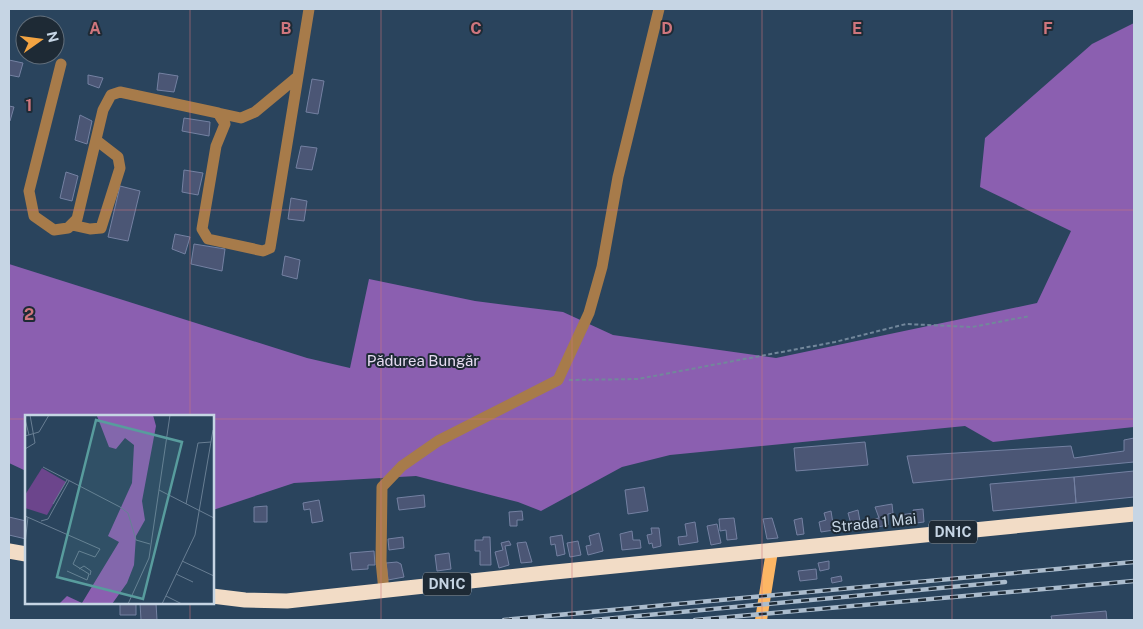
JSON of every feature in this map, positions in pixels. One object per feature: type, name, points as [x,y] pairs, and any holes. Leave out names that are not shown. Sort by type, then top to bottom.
[{"type":"highway","name":"Strada 1 Mai","points":[[384,591],[1134,514]]},
{"type":"highway","points":[[9,551],[25,554]]},
{"type":"highway","name":"DN1C","points":[[214,596],[245,600],[287,601],[384,591]]},
{"type":"main road","points":[[761,620],[772,551]]},
{"type":"street","points":[[218,113],[225,124],[216,146],[202,229],[208,239],[263,251],[270,248],[296,78],[309,9]]},
{"type":"street","points":[[384,591],[381,561],[382,487],[387,480],[402,466],[438,441],[558,380],[589,313],[602,267],[618,177],[659,9]]},
{"type":"street","points":[[60,65],[29,191],[34,216],[54,230],[68,228],[77,219],[103,110],[111,95],[120,92],[241,118],[248,115],[296,78]]},
{"type":"street","points":[[72,224],[90,229],[101,228],[120,168],[118,157],[96,140]]},
{"type":"path","points":[[558,380],[638,379],[834,342],[906,324],[972,327],[1030,316]]},
{"type":"green space","name":"Pădurea Bungăr","points":[[1134,23],[1134,427],[993,442],[965,426],[670,455],[622,467],[541,511],[518,502],[416,476],[294,483],[214,510],[214,415],[25,415],[25,471],[9,463],[9,264],[307,358],[350,368],[369,279],[475,301],[563,312],[613,335],[776,358],[1037,303],[1071,231],[980,187],[985,138],[1092,44]]},
{"type":"building","points":[[9,60],[15,61],[15,65],[22,65],[19,77],[9,75]]},
{"type":"building","points":[[159,73],[178,76],[174,92],[157,90]]},
{"type":"building","points":[[88,75],[103,78],[99,88],[88,84]]},
{"type":"building","points":[[312,79],[324,81],[318,114],[306,112]]},
{"type":"building","points":[[9,106],[14,107],[10,121],[9,120]]},
{"type":"building","points":[[80,115],[92,121],[87,144],[75,140]]},
{"type":"building","points":[[184,118],[210,122],[209,136],[182,131]]},
{"type":"building","points":[[301,146],[317,148],[312,170],[296,168]]},
{"type":"building","points":[[184,170],[203,173],[198,195],[182,192]]},
{"type":"building","points":[[66,172],[78,176],[72,201],[60,198]]},
{"type":"building","points":[[120,186],[140,191],[128,241],[108,237]]},
{"type":"building","points":[[291,198],[307,201],[304,221],[288,219]]},
{"type":"building","points":[[175,234],[190,237],[185,254],[172,249]]},
{"type":"building","points":[[194,244],[225,249],[222,271],[191,264]]},
{"type":"building","points":[[285,256],[300,260],[297,279],[282,275]]},
{"type":"building","points":[[1134,438],[1134,462],[913,483],[907,456],[1071,446],[1074,458],[1124,451],[1124,440]]},
{"type":"building","points":[[865,442],[868,465],[796,471],[794,448]]},
{"type":"building","points":[[1134,471],[1134,497],[1076,503],[1074,477]]},
{"type":"building","points":[[1074,477],[1076,503],[993,511],[990,484]]},
{"type":"building","points":[[644,487],[648,511],[628,514],[625,490]]},
{"type":"building","points":[[424,495],[425,507],[399,510],[397,498]]},
{"type":"building","points":[[319,500],[323,521],[312,523],[310,509],[304,510],[303,503]]},
{"type":"building","points":[[892,504],[893,513],[888,514],[888,525],[872,528],[869,520],[879,518],[875,507]]},
{"type":"building","points":[[267,506],[267,522],[254,522],[254,507]]},
{"type":"building","points":[[923,509],[924,522],[901,525],[900,515],[914,513],[913,510]]},
{"type":"building","points":[[858,510],[861,527],[852,528],[848,513]]},
{"type":"building","points":[[522,511],[523,520],[517,520],[517,526],[510,526],[509,512]]},
{"type":"building","points":[[831,511],[834,530],[821,532],[819,522],[826,520],[824,513]]},
{"type":"building","points":[[9,517],[25,521],[25,539],[9,535]]},
{"type":"building","points":[[734,518],[737,539],[727,540],[726,530],[720,531],[719,519]]},
{"type":"building","points":[[772,518],[778,538],[767,539],[763,519]]},
{"type":"building","points":[[802,518],[804,534],[797,535],[794,520]]},
{"type":"building","points":[[695,522],[698,542],[679,545],[678,537],[687,536],[685,524]]},
{"type":"building","points":[[717,524],[721,543],[711,545],[707,526]]},
{"type":"building","points":[[651,528],[659,528],[661,546],[653,548],[652,543],[649,544],[647,535],[652,534]]},
{"type":"building","points":[[632,531],[633,540],[640,540],[641,548],[622,550],[620,534]]},
{"type":"building","points":[[599,533],[603,551],[588,555],[586,546],[591,545],[589,536]]},
{"type":"building","points":[[562,535],[565,554],[557,556],[555,544],[551,545],[550,537]]},
{"type":"building","points":[[403,537],[404,548],[389,550],[388,539]]},
{"type":"building","points":[[483,537],[490,537],[491,565],[480,565],[480,551],[475,551],[475,540],[483,540]]},
{"type":"building","points":[[509,541],[511,545],[505,546],[509,565],[499,568],[495,552],[503,550],[501,543]]},
{"type":"building","points":[[578,541],[581,555],[570,557],[567,543]]},
{"type":"building","points":[[526,542],[532,562],[521,563],[517,543]]},
{"type":"building","points":[[374,551],[375,565],[368,565],[368,569],[352,570],[350,553]]},
{"type":"building","points":[[449,553],[451,569],[437,571],[435,555]]},
{"type":"building","points":[[829,561],[829,569],[820,571],[818,563]]},
{"type":"building","points":[[397,562],[401,564],[404,577],[388,580],[386,563]]},
{"type":"building","points":[[816,569],[817,579],[800,581],[798,571]]},
{"type":"building","points":[[841,576],[842,581],[832,583],[831,578]]},
{"type":"building","points":[[120,604],[136,604],[136,615],[120,615]]},
{"type":"building","points":[[140,604],[156,604],[157,620],[141,620]]},
{"type":"building","points":[[1106,611],[1107,620],[1052,620],[1051,616]]},
{"type":"railway","points":[[504,620],[1134,562]]},
{"type":"railway","points":[[695,620],[1134,581]]},
{"type":"railway","points":[[594,620],[1005,582]]}]
